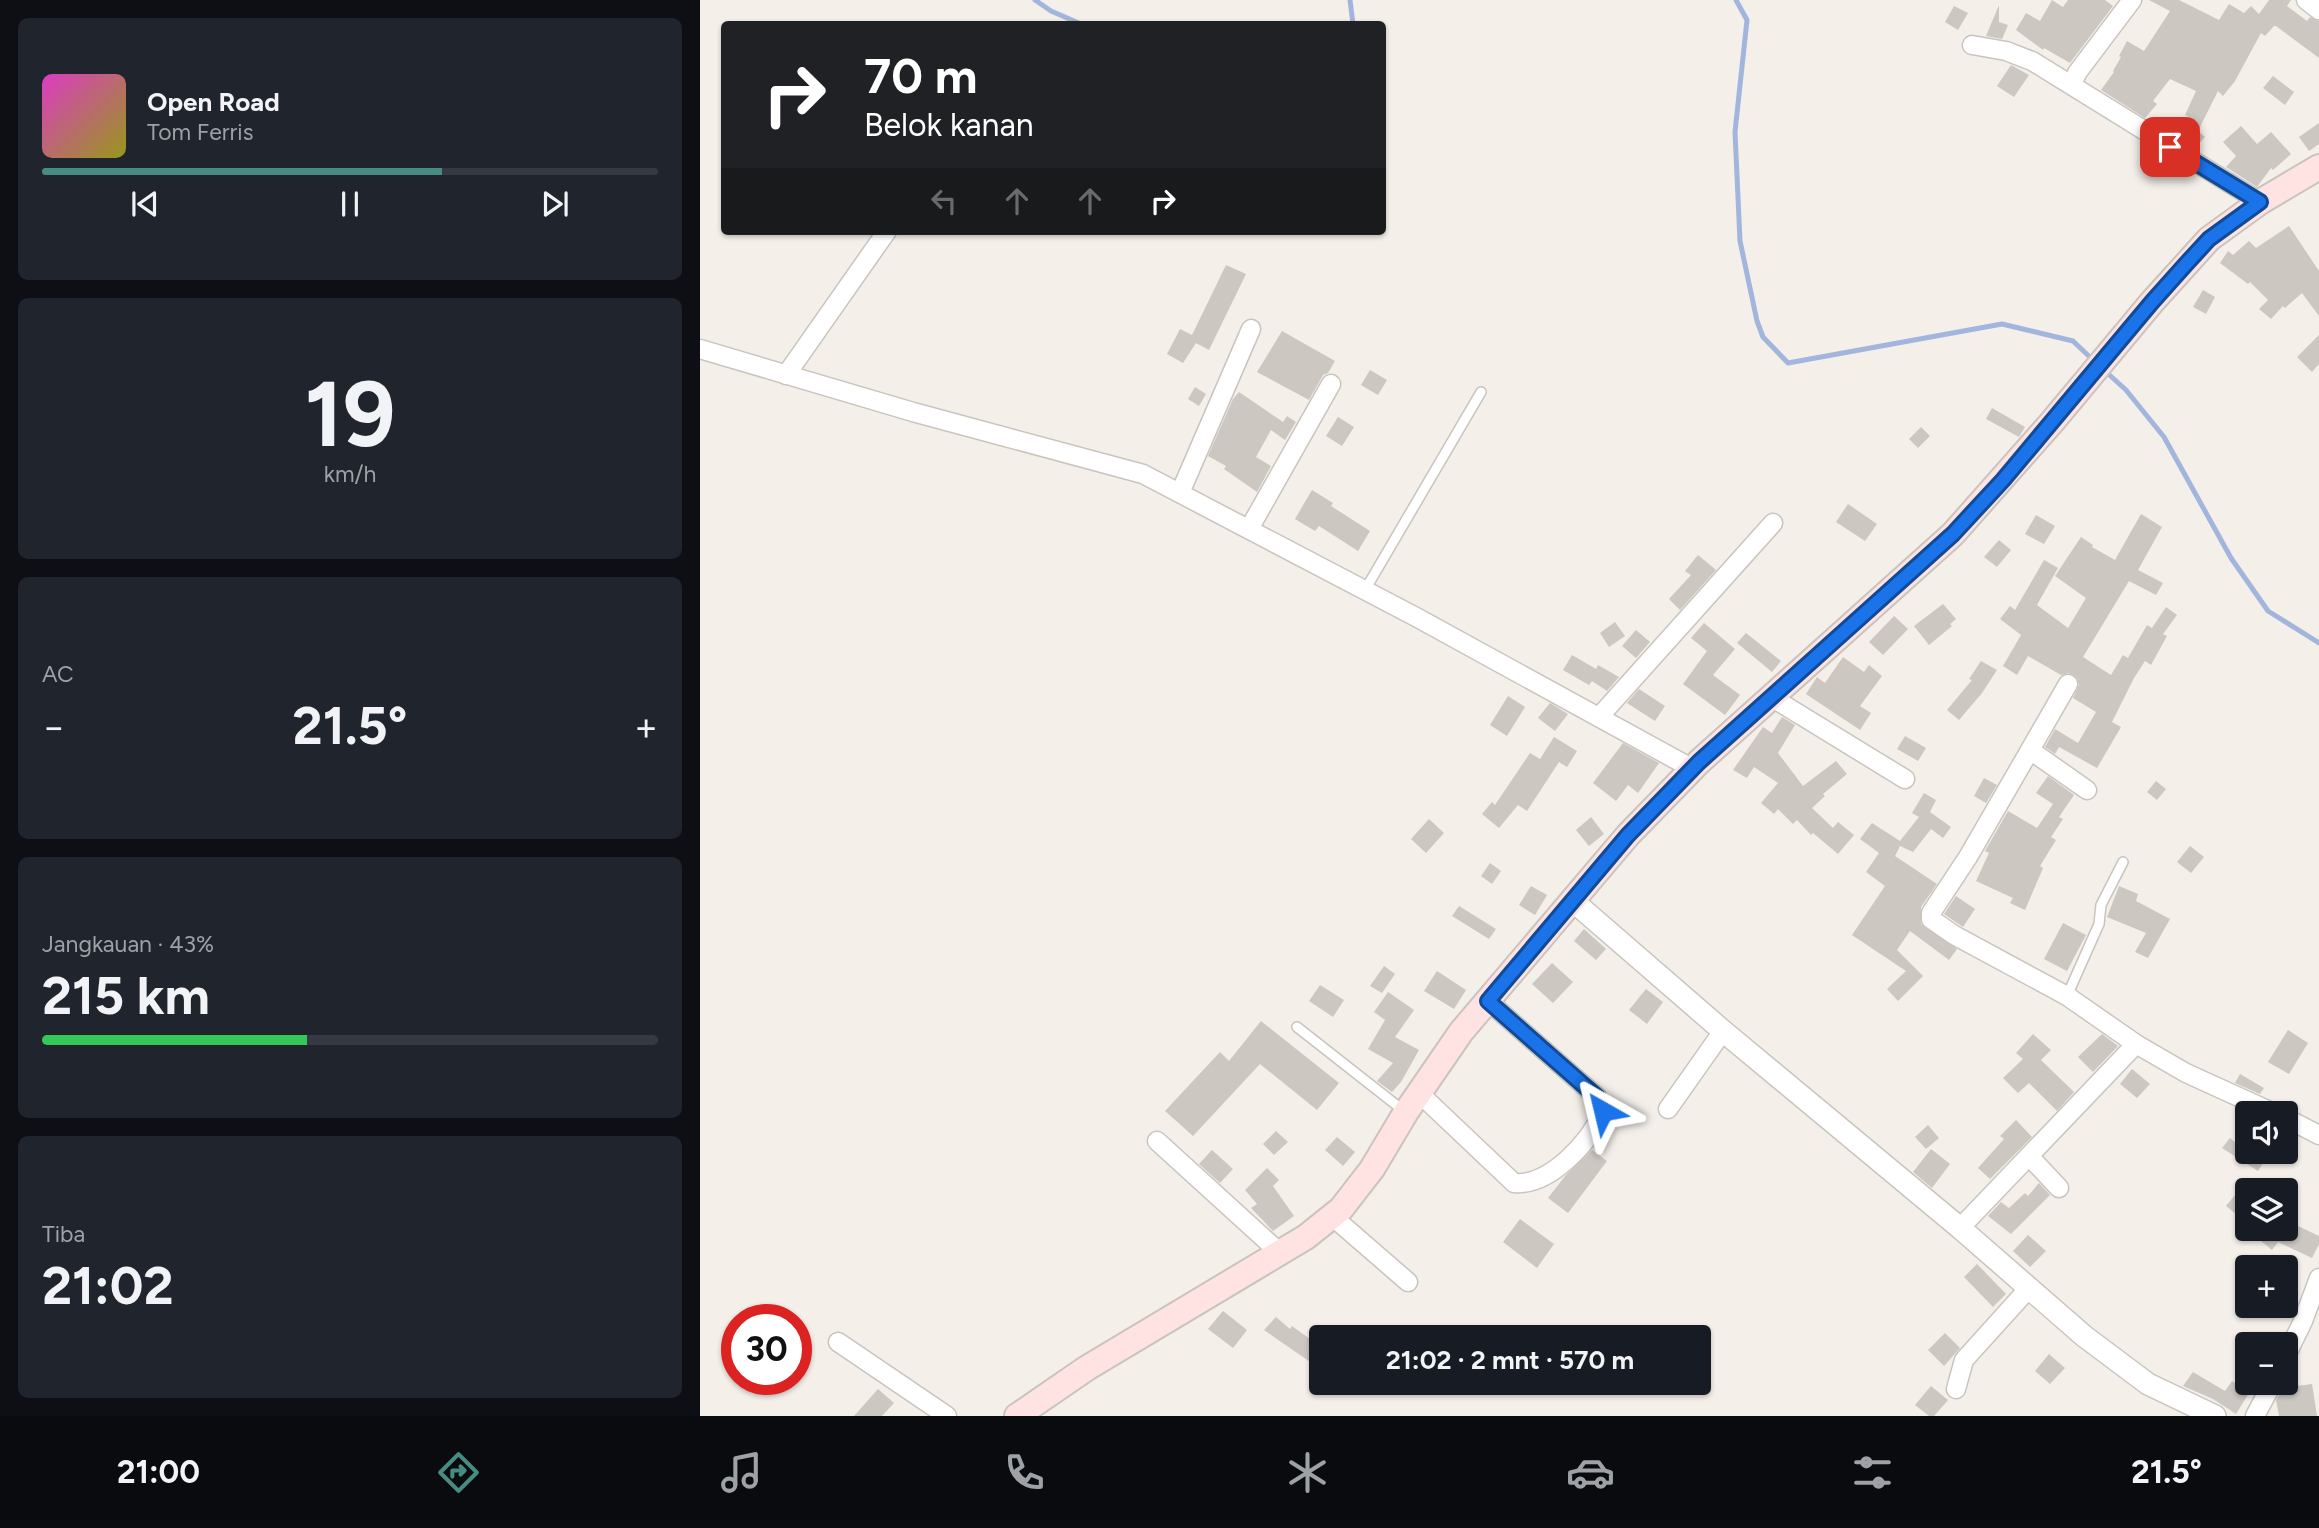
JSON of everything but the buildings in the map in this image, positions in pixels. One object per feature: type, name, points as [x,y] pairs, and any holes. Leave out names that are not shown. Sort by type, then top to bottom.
[{"type":"main road","points":[[1017,1416],[1087,1368],[1306,1237],[1333,1217],[1372,1169],[1413,1102],[1461,1032],[1628,835],[1693,769],[1953,534],[2209,239],[2260,202],[2319,167]]},
{"type":"street","points":[[2072,85],[2077,73],[2132,0]]},
{"type":"street","points":[[2306,0],[2319,10]]},
{"type":"street","points":[[1972,45],[2006,51],[2032,61],[2260,202]]},
{"type":"street","points":[[786,375],[884,235]]},
{"type":"street","points":[[1180,493],[1251,329]]},
{"type":"street","points":[[700,349],[1143,474],[1365,590],[1693,769]]},
{"type":"street","points":[[1249,529],[1331,384]]},
{"type":"street","points":[[1599,717],[1773,523]]},
{"type":"street","points":[[2068,684],[1930,917],[1954,935],[2067,996],[2136,1044],[2215,1088],[2246,1101]]},
{"type":"street","points":[[1771,697],[1905,779]]},
{"type":"street","points":[[2030,750],[2087,790]]},
{"type":"street","points":[[1573,901],[2084,1336],[2148,1384],[2215,1416]]},
{"type":"street","points":[[1413,1102],[1514,1183],[1534,1182],[1553,1172],[1596,1128],[1603,1111],[1597,1097],[1488,1001]]},
{"type":"street","points":[[1668,1109],[1723,1031]]},
{"type":"street","points":[[1960,1228],[2136,1044]]},
{"type":"street","points":[[2298,1124],[2319,1135]]},
{"type":"street","points":[[1157,1141],[1279,1252]]},
{"type":"street","points":[[2029,1156],[2059,1188]]},
{"type":"street","points":[[1333,1217],[1408,1283]]},
{"type":"street","points":[[2298,1332],[2319,1278]]},
{"type":"street","points":[[1956,1389],[1964,1360],[2029,1288]]},
{"type":"street","points":[[838,1342],[947,1416]]},
{"type":"street","points":[[2255,1416],[2266,1395]]},
{"type":"lane","points":[[1365,590],[1481,392]]},
{"type":"lane","points":[[2067,996],[2099,924],[2101,905],[2123,862]]},
{"type":"lane","points":[[1297,1027],[1413,1102]]},
{"type":"waterway","points":[[1035,0],[1051,11],[1074,21]]},
{"type":"waterway","points":[[1350,0],[1353,21]]},
{"type":"waterway","points":[[1736,0],[1747,20],[1735,132],[1740,241],[1757,321],[1763,337],[1788,363],[2002,324],[2073,341],[2094,361]]},
{"type":"waterway","points":[[2104,370],[2126,390],[2164,437],[2231,558],[2268,611],[2319,643]]},
{"type":"route","points":[[1603,1111],[1597,1097],[1488,1001],[1628,835],[1699,762],[1953,534],[2003,480],[2152,302],[2209,239],[2260,202],[2170,147]]}]
